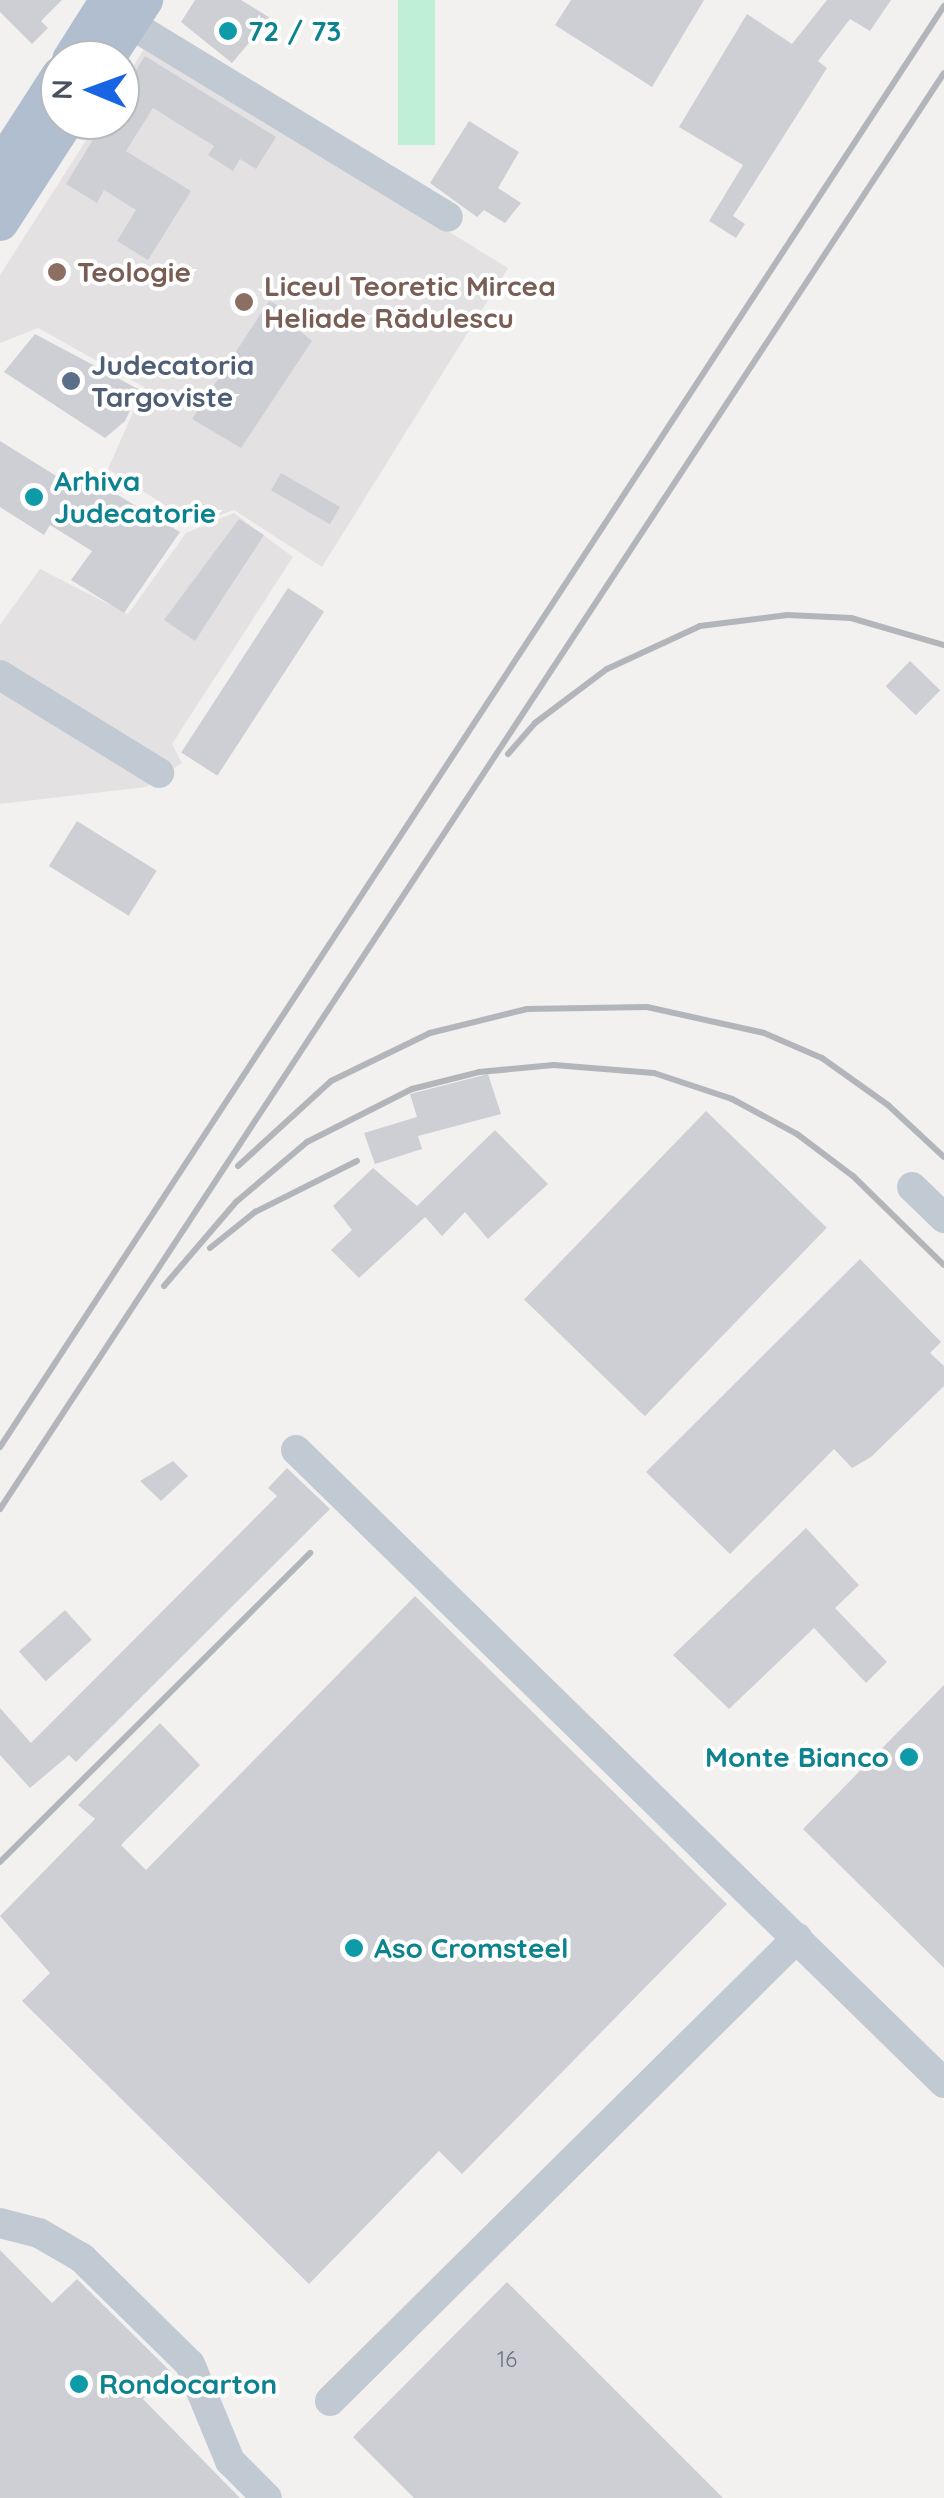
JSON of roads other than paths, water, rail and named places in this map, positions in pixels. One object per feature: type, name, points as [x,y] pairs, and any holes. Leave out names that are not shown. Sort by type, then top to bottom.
[{"type":"main road","points":[[90,40],[122,7]]},
{"type":"main road","points":[[111,40],[122,7]]},
{"type":"main road","points":[[0,169],[40,107]]},
{"type":"main road","points":[[0,222],[53,140]]},
{"type":"lane","points":[[122,7],[448,217]]},
{"type":"lane","points":[[0,675],[158,774]]},
{"type":"lane","points":[[912,1187],[944,1218]]},
{"type":"lane","points":[[296,1450],[944,2083]]},
{"type":"lane","points":[[330,2401],[797,1938]]},
{"type":"lane","points":[[0,2223],[40,2233],[82,2258],[190,2364],[230,2461],[267,2498]]},
{"type":"railway","points":[[0,1447],[944,6]]},
{"type":"railway","points":[[0,1509],[944,73]]},
{"type":"railway","points":[[508,754],[535,723],[607,669],[700,626],[787,615],[851,618],[944,645]]},
{"type":"railway","points":[[238,1166],[331,1081],[430,1033],[527,1009],[647,1007],[764,1033],[822,1058],[888,1105],[944,1157]]},
{"type":"railway","points":[[164,1286],[236,1202],[307,1142],[412,1089],[479,1072],[554,1065],[654,1073],[732,1099],[797,1134],[853,1176],[944,1265]]},
{"type":"railway","points":[[210,1248],[255,1212],[357,1161]]},
{"type":"railway","points":[[0,1862],[310,1553]]},
{"type":"place","name":"72 / 73","points":[[228,31]]},
{"type":"place","name":"Teologie","points":[[57,272]]},
{"type":"place","name":"Liceul Teoretic Mircea Heliade Rădulescu","points":[[244,302]]},
{"type":"place","name":"Judecatoria Targoviste","points":[[71,381]]},
{"type":"place","name":"Arhiva Judecatorie","points":[[34,497]]},
{"type":"place","name":"Monte Bianco","points":[[909,1757]]},
{"type":"place","name":"Aso Cromsteel","points":[[354,1948]]},
{"type":"place","name":"Rondocarton","points":[[79,2384]]}]
